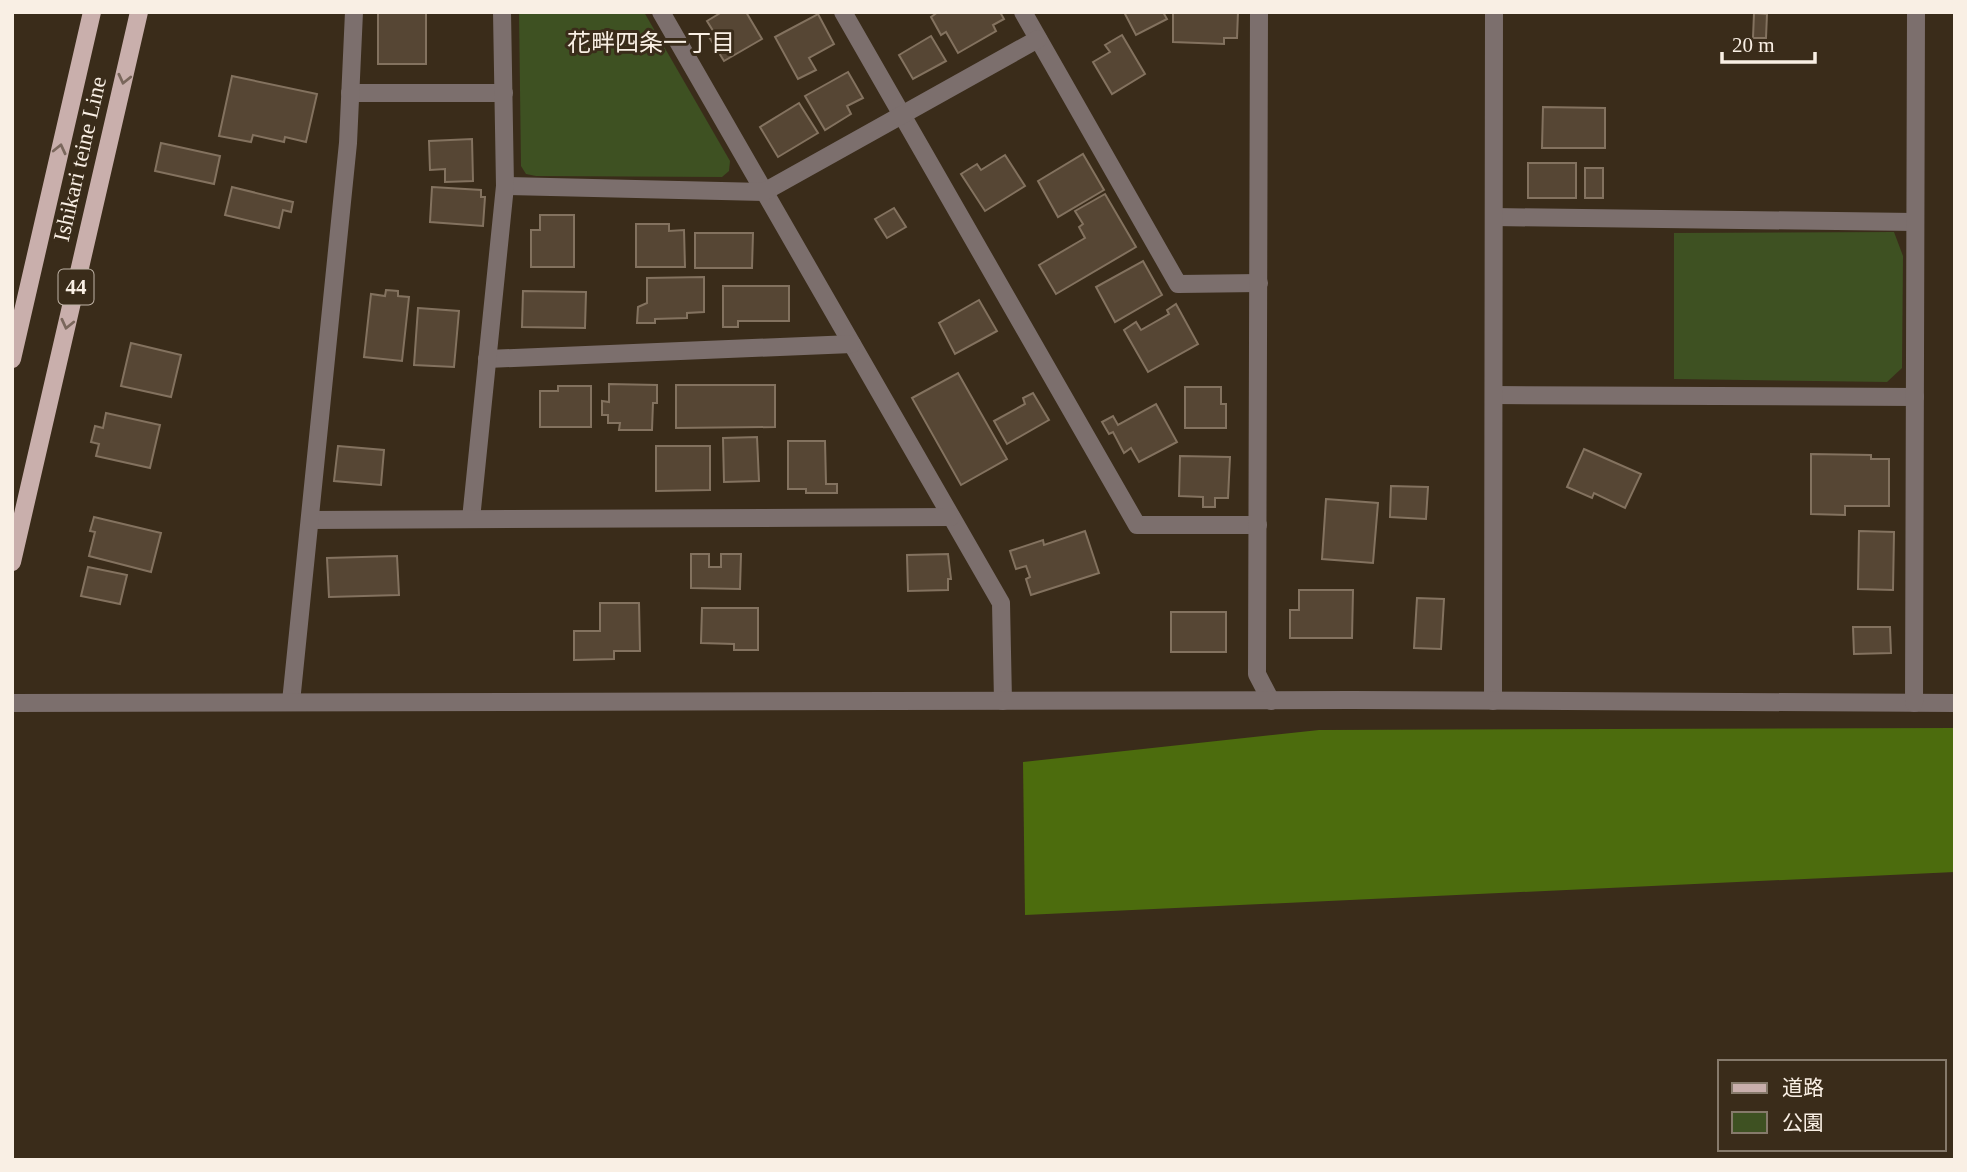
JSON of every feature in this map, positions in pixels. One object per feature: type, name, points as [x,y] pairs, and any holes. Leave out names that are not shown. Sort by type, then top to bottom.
[{"type":"main road","name":"Ishikari teine Line","points":[[12,359],[92,12]]},
{"type":"main road","name":"Ishikari teine Line","points":[[12,562],[139,12]]},
{"type":"street","points":[[291,702],[348,143],[354,12]]},
{"type":"street","points":[[471,519],[505,186],[502,12]]},
{"type":"street","points":[[661,12],[1001,604],[1003,701]]},
{"type":"street","points":[[843,12],[1137,525],[1258,525]]},
{"type":"street","points":[[1023,12],[1178,284],[1259,283]]},
{"type":"street","points":[[1259,12],[1257,674],[1270,701]]},
{"type":"street","points":[[1493,701],[1494,12]]},
{"type":"street","points":[[1914,703],[1916,12]]},
{"type":"street","points":[[505,186],[764,192],[1038,39]]},
{"type":"street","points":[[351,93],[503,93]]},
{"type":"street","points":[[1494,217],[1915,222]]},
{"type":"street","points":[[487,359],[852,344]]},
{"type":"street","points":[[1494,395],[1915,397]]},
{"type":"street","points":[[310,520],[951,517]]},
{"type":"street","points":[[12,703],[1955,703]]},
{"type":"green space","points":[[519,12],[644,12],[730,161],[729,171],[722,177],[526,174],[521,166]]},
{"type":"green space","points":[[1894,232],[1903,256],[1902,368],[1887,382],[1674,379],[1674,233]]},
{"type":"green space","points":[[1955,728],[1955,872],[1025,915],[1023,762],[1319,730]]},
{"type":"building","points":[[378,12],[426,12],[426,64],[378,64]]},
{"type":"building","points":[[722,12],[746,12],[762,39],[724,61],[709,37],[715,34],[707,21]]},
{"type":"building","points":[[938,12],[1000,12],[1004,19],[993,25],[996,31],[958,53],[946,32],[941,35],[931,17]]},
{"type":"building","points":[[1124,12],[1163,12],[1167,19],[1136,35]]},
{"type":"building","points":[[1173,12],[1238,12],[1237,38],[1224,38],[1224,44],[1173,42]]},
{"type":"building","points":[[1754,13],[1767,14],[1766,38],[1753,38]]},
{"type":"building","points":[[818,14],[834,44],[809,58],[816,70],[798,79],[775,37]]},
{"type":"building","points":[[1122,35],[1145,74],[1112,94],[1093,62],[1110,52],[1105,45]]},
{"type":"building","points":[[931,36],[946,61],[913,79],[899,55]]},
{"type":"building","points":[[848,72],[863,98],[847,106],[851,114],[825,130],[805,96]]},
{"type":"building","points":[[232,76],[317,94],[306,142],[285,137],[284,142],[253,135],[251,142],[219,136]]},
{"type":"building","points":[[799,103],[818,133],[778,157],[760,127]]},
{"type":"building","points":[[1543,107],[1605,108],[1605,148],[1542,148]]},
{"type":"building","points":[[472,139],[473,181],[445,182],[445,169],[430,170],[429,141]]},
{"type":"building","points":[[161,143],[220,156],[214,184],[155,171]]},
{"type":"building","points":[[1083,154],[1104,190],[1058,217],[1038,181]]},
{"type":"building","points":[[1005,155],[1025,186],[985,211],[961,174],[977,164],[981,170]]},
{"type":"building","points":[[1528,163],[1576,163],[1576,198],[1528,198]]},
{"type":"building","points":[[1585,168],[1603,168],[1603,198],[1585,198]]},
{"type":"building","points":[[232,187],[293,202],[291,212],[283,210],[279,228],[225,215]]},
{"type":"building","points":[[432,187],[481,190],[481,197],[485,197],[483,226],[430,222]]},
{"type":"building","points":[[1105,194],[1136,247],[1056,294],[1039,265],[1085,238],[1079,227],[1083,224],[1075,211]]},
{"type":"building","points":[[894,208],[906,227],[887,238],[875,219]]},
{"type":"building","points":[[540,215],[574,215],[574,267],[531,267],[531,230],[540,230]]},
{"type":"building","points":[[636,224],[669,224],[669,231],[684,230],[685,267],[636,267]]},
{"type":"building","points":[[695,233],[753,233],[752,268],[695,268]]},
{"type":"building","points":[[1143,261],[1162,295],[1115,322],[1096,287]]},
{"type":"building","points":[[704,277],[704,312],[687,313],[687,318],[655,319],[655,323],[637,323],[638,307],[647,303],[647,278]]},
{"type":"building","points":[[723,286],[789,286],[789,321],[738,321],[738,327],[723,327]]},
{"type":"building","points":[[386,290],[398,291],[398,296],[409,297],[402,361],[364,357],[371,294],[385,296]]},
{"type":"building","points":[[523,291],[586,292],[585,328],[522,327]]},
{"type":"building","points":[[979,300],[997,331],[955,354],[939,323]]},
{"type":"building","points":[[1176,304],[1198,344],[1148,372],[1124,330],[1136,322],[1141,330],[1169,314],[1167,310]]},
{"type":"building","points":[[418,308],[459,311],[454,367],[414,365]]},
{"type":"building","points":[[131,343],[181,355],[171,397],[121,386]]},
{"type":"building","points":[[958,373],[1007,459],[961,485],[912,398]]},
{"type":"building","points":[[609,384],[657,385],[652,430],[619,430],[620,423],[608,423],[608,415],[602,415],[602,401],[609,402]]},
{"type":"building","points":[[676,385],[775,385],[775,427],[676,428]]},
{"type":"building","points":[[558,386],[591,386],[591,427],[540,427],[540,391],[558,391]]},
{"type":"building","points":[[1185,387],[1221,387],[1221,404],[1226,404],[1226,428],[1185,428]]},
{"type":"building","points":[[1033,393],[1049,420],[1007,444],[994,421],[1025,404],[1023,398]]},
{"type":"building","points":[[1156,404],[1177,442],[1139,462],[1131,448],[1124,453],[1113,432],[1109,434],[1102,422],[1113,416],[1118,425]]},
{"type":"building","points":[[106,413],[160,425],[150,468],[96,456],[99,444],[91,442],[95,426],[103,428]]},
{"type":"building","points":[[757,437],[759,481],[724,482],[723,438]]},
{"type":"building","points":[[788,441],[825,441],[826,484],[837,484],[837,493],[806,493],[806,489],[788,489]]},
{"type":"building","points":[[338,446],[384,450],[381,485],[334,481]]},
{"type":"building","points":[[656,446],[710,446],[710,490],[656,491]]},
{"type":"building","points":[[1584,449],[1641,474],[1625,508],[1594,493],[1592,498],[1567,487]]},
{"type":"building","points":[[1811,454],[1871,455],[1871,459],[1889,459],[1889,506],[1845,506],[1845,515],[1811,514]]},
{"type":"building","points":[[1180,456],[1230,457],[1228,498],[1215,498],[1215,507],[1203,507],[1203,497],[1179,496]]},
{"type":"building","points":[[1391,486],[1428,487],[1426,519],[1390,517]]},
{"type":"building","points":[[1326,499],[1378,503],[1373,563],[1322,559]]},
{"type":"building","points":[[94,517],[161,533],[151,572],[89,556],[95,532],[90,531]]},
{"type":"building","points":[[1085,531],[1099,573],[1031,595],[1026,579],[1030,577],[1026,566],[1016,569],[1010,551],[1043,540],[1044,545]]},
{"type":"building","points":[[1859,531],[1894,532],[1893,590],[1858,589]]},
{"type":"building","points":[[691,554],[709,554],[709,567],[721,567],[721,554],[741,554],[740,589],[691,588]]},
{"type":"building","points":[[948,554],[951,579],[948,579],[948,590],[908,591],[907,555]]},
{"type":"building","points":[[397,556],[399,595],[329,597],[327,558]]},
{"type":"building","points":[[88,567],[127,575],[120,604],[81,596]]},
{"type":"building","points":[[1299,590],[1353,590],[1352,638],[1290,638],[1290,610],[1299,610]]},
{"type":"building","points":[[1417,598],[1444,599],[1441,649],[1414,648]]},
{"type":"building","points":[[600,603],[639,603],[640,651],[614,651],[614,659],[574,660],[574,631],[600,631]]},
{"type":"building","points":[[702,608],[758,608],[758,650],[734,650],[734,644],[701,643]]},
{"type":"building","points":[[1171,612],[1226,612],[1226,652],[1171,652]]},
{"type":"building","points":[[1853,627],[1890,627],[1891,653],[1854,654]]},
{"type":"district","name":"花畔四条一丁目","points":[[651,43]]}]
